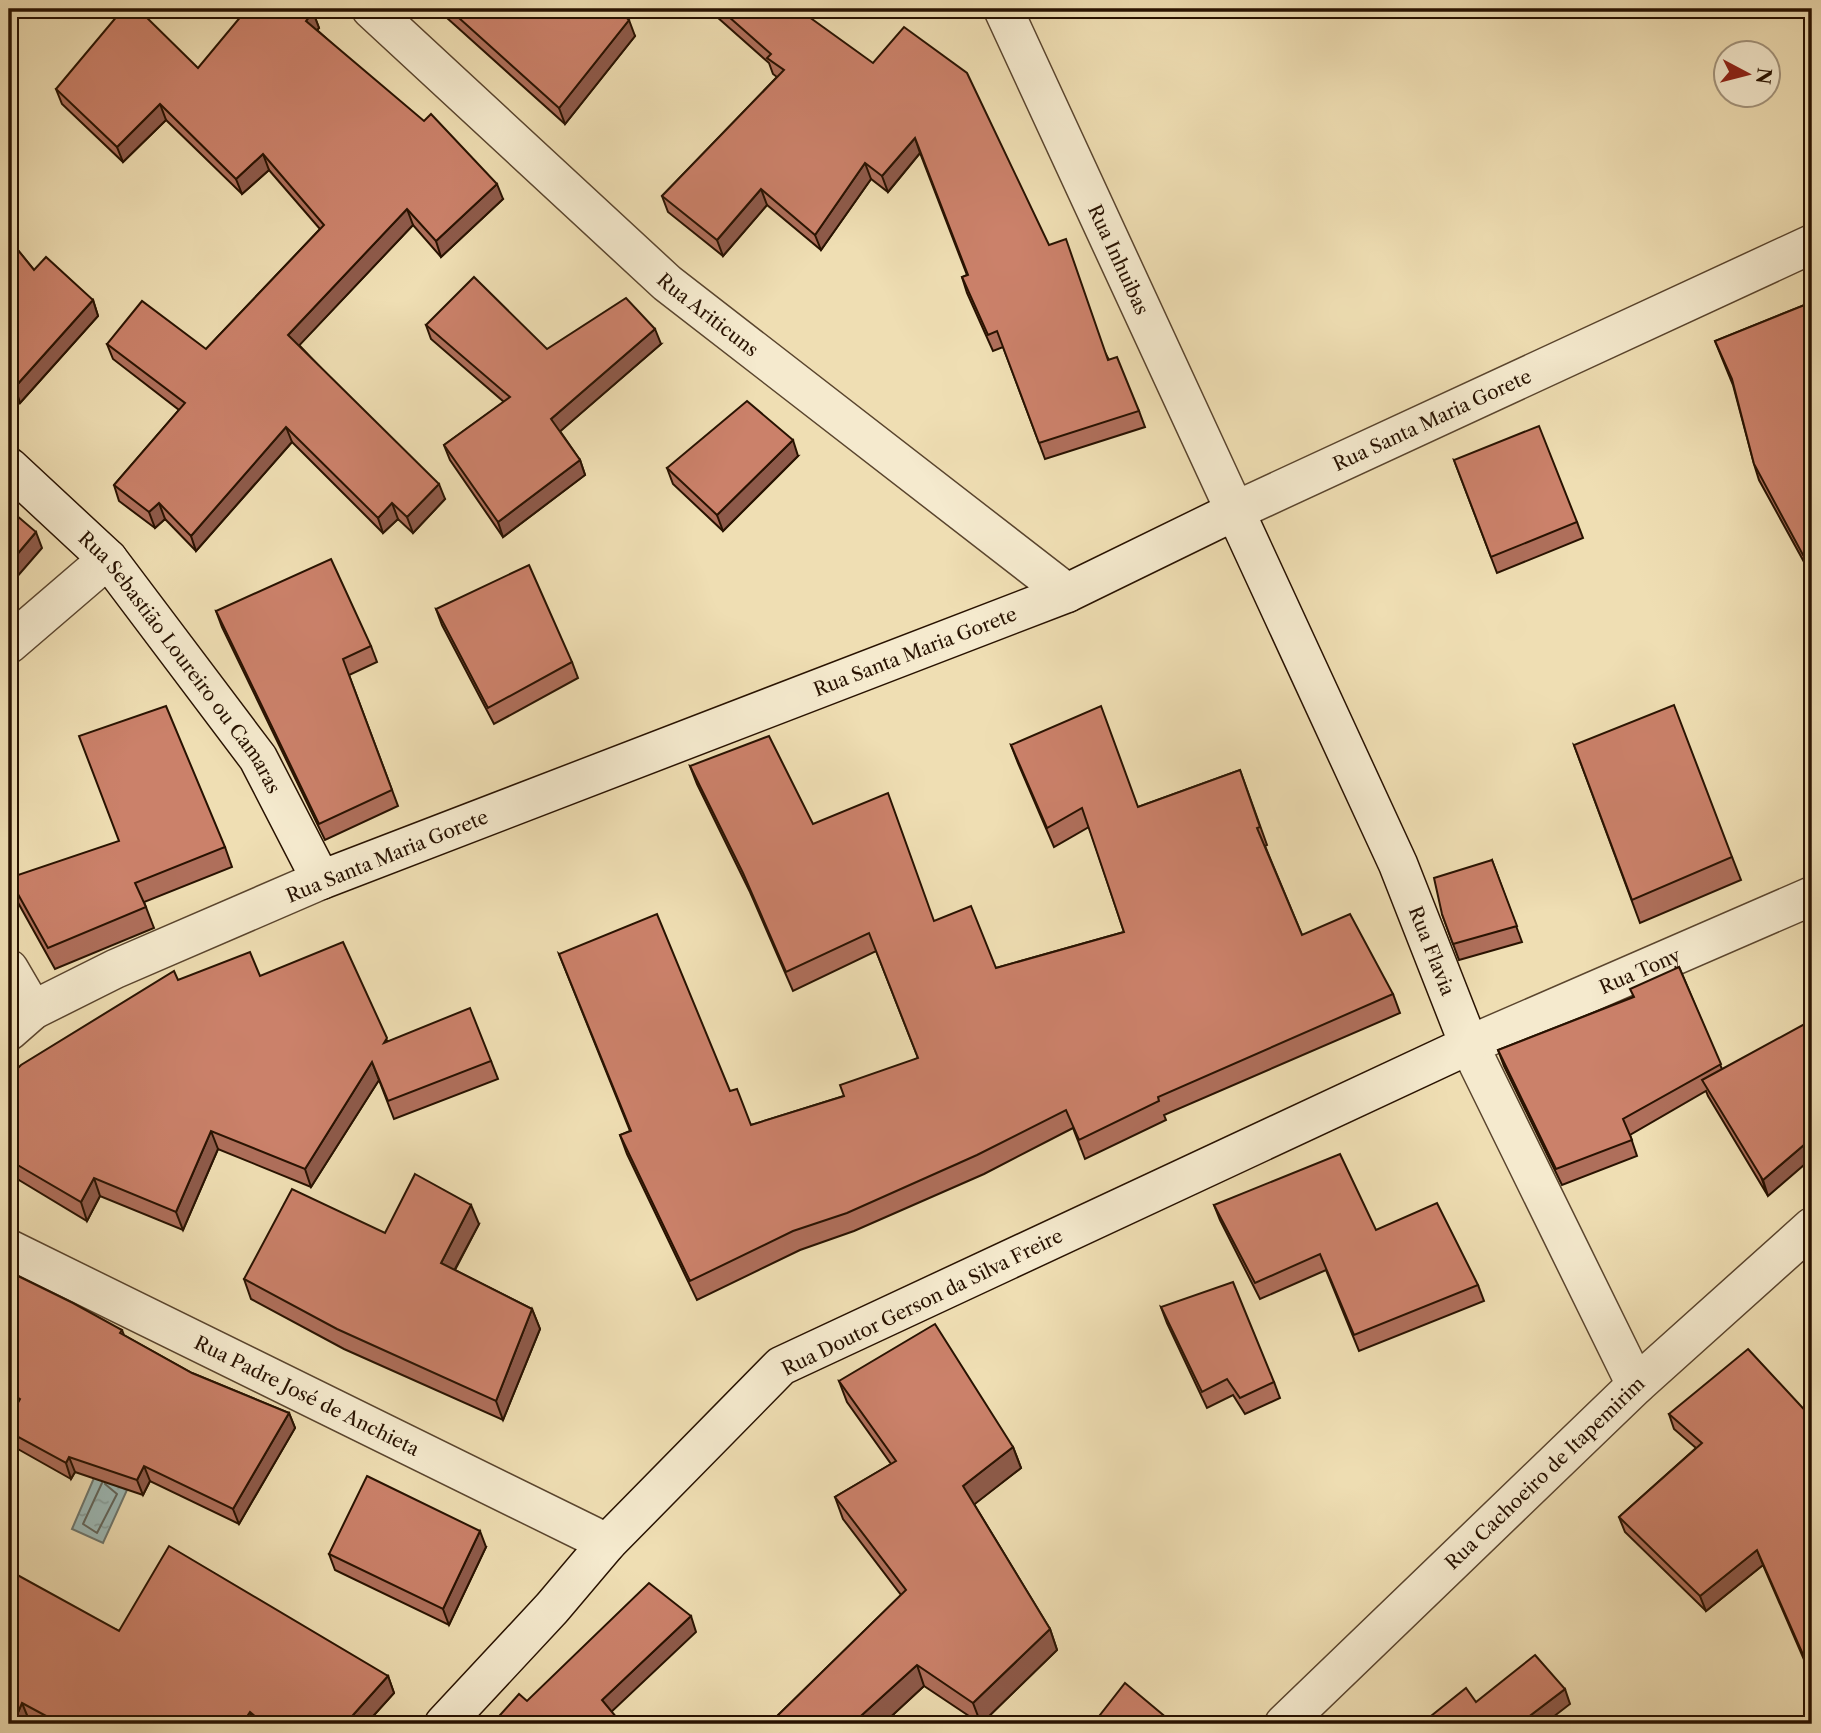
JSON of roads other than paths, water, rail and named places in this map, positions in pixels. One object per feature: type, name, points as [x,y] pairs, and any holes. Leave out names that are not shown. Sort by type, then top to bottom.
[{"type":"street","name":"Rua Ariticuns","points":[[371,9],[667,283],[1067,593]]},
{"type":"street","name":"Rua Inhuibas","points":[[1003,9],[1235,511]]},
{"type":"street","name":"Rua Santa Maria Gorete","points":[[21,1021],[115,969],[321,880],[1067,593],[1235,511],[1812,244]]},
{"type":"street","name":"Rua Sebastião Loureiro ou Camaras","points":[[9,467],[108,559],[258,758],[321,880]]},
{"type":"street","name":"Rua Flavia","points":[[1235,511],[1398,864],[1469,1045],[1636,1385]]},
{"type":"street","points":[[9,644],[108,559]]},
{"type":"street","name":"Rua Tony","points":[[1469,1045],[1812,896]]},
{"type":"street","points":[[9,969],[21,1021]]},
{"type":"street","name":"Rua Doutor Gerson da Silva Freire","points":[[444,1724],[552,1608],[607,1544],[781,1366],[1469,1045]]},
{"type":"street","name":"Rua Cachoeiro de Itapemirim","points":[[1284,1724],[1636,1385],[1812,1227]]},
{"type":"street","name":"Rua Padre José de Anchieta","points":[[9,1249],[607,1544]]},
{"type":"water","points":[[97,1471],[127,1490],[103,1543],[72,1529]]}]
